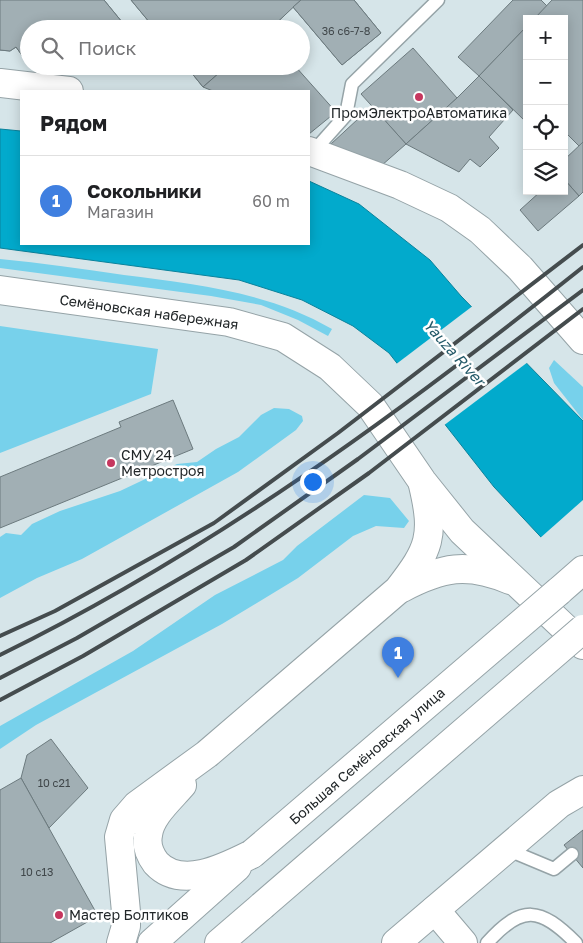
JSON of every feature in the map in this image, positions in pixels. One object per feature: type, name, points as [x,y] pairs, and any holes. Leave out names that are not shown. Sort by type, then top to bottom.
[{"type":"main road","points":[[0,82],[61,90]]},
{"type":"main road","points":[[311,151],[400,185],[449,208],[480,230],[520,268],[582,339]]},
{"type":"main road","name":"Семёновская набережная","points":[[0,290],[229,322],[283,337],[330,367],[370,405],[422,481],[462,531],[583,645]]},
{"type":"main road","points":[[121,943],[126,926],[126,912],[119,837],[124,820],[136,805],[207,754],[398,590],[419,563],[428,541],[430,520],[422,481]]},
{"type":"main road","points":[[398,590],[428,574],[464,568],[488,570],[515,582]]},
{"type":"main road","name":"Большая Семёновская улица","points":[[152,943],[237,863],[583,570]]},
{"type":"main road","points":[[219,943],[583,629]]},
{"type":"main road","points":[[207,754],[154,818],[148,834],[148,850],[161,868],[178,876],[198,875],[237,863]]},
{"type":"main road","points":[[559,804],[583,770]]},
{"type":"main road","points":[[396,943],[559,804],[583,790]]},
{"type":"main road","points":[[245,943],[254,919],[262,906]]},
{"type":"main road","points":[[435,910],[463,943]]},
{"type":"lane","points":[[311,151],[346,114],[352,84],[438,0]]},
{"type":"lane","points":[[506,849],[554,869],[572,854]]},
{"type":"lane","points":[[487,943],[503,925],[516,917],[528,914],[540,916],[560,926],[576,943]]},
{"type":"shaded area","points":[[0,259],[204,286],[283,306],[308,316],[332,329],[328,336],[298,320],[261,305],[211,296],[0,268]]},
{"type":"shaded area","points":[[0,326],[158,349],[151,394],[0,453]]},
{"type":"shaded area","points":[[554,360],[583,387],[583,420],[554,383],[549,368]]},
{"type":"shaded area","points":[[274,408],[289,409],[302,416],[303,421],[296,430],[238,472],[82,559],[37,578],[0,598],[0,537],[6,533],[21,535],[32,524],[60,511],[120,491],[177,464],[197,462],[239,437],[261,415]]},
{"type":"shaded area","points":[[364,495],[390,498],[409,521],[404,528],[376,526],[353,536],[298,578],[222,624],[36,725],[0,749],[0,726],[133,651],[215,595],[283,560],[297,546]]},
{"type":"water","name":"Yauza River","points":[[0,129],[20,131],[20,245],[310,245],[310,181],[359,204],[430,260],[461,296],[583,421],[583,582],[494,487],[389,353],[353,326],[302,300],[239,280],[0,248]]},
{"type":"pier","points":[[474,305],[528,362],[443,426],[395,365]]},
{"type":"pier","points":[[583,500],[583,584],[539,539]]},
{"type":"building","points":[[0,0],[104,0],[120,20],[20,20],[20,53],[16,47],[10,51],[0,50]]},
{"type":"building","points":[[0,0],[104,0],[120,20],[20,20],[20,53],[16,47],[10,51],[0,50]]},
{"type":"building","points":[[131,0],[354,0],[381,33],[342,65],[310,27],[310,20],[304,20],[293,7],[279,20],[148,20]]},
{"type":"building","points":[[131,0],[301,0],[280,20],[148,20]]},
{"type":"building","points":[[301,0],[354,0],[381,33],[342,65],[310,27],[310,20],[304,20],[293,7]]},
{"type":"building","points":[[513,0],[541,0],[547,6],[538,15],[523,15],[523,30],[479,76],[458,57]]},
{"type":"building","points":[[552,0],[583,0],[583,142],[579,146],[568,135],[568,15],[538,15]]},
{"type":"building","points":[[523,30],[523,119],[479,76]]},
{"type":"building","points":[[413,48],[457,98],[406,144],[361,94]]},
{"type":"building","points":[[193,75],[217,75],[203,87]]},
{"type":"building","points":[[193,75],[217,75],[203,87]]},
{"type":"building","points":[[217,75],[303,75],[336,112],[310,133],[310,90],[210,90],[203,87]]},
{"type":"building","points":[[479,76],[513,110],[489,137],[499,148],[480,167],[470,159],[459,172],[406,144],[457,98]]},
{"type":"building","points":[[372,106],[406,144],[381,166],[331,144]]},
{"type":"building","points":[[583,142],[583,192],[579,196],[568,184],[568,156]]},
{"type":"building","points":[[568,184],[579,196],[538,231],[520,210],[537,195],[568,195]]},
{"type":"building","points":[[173,400],[193,449],[0,528],[0,477],[121,427],[119,422]]},
{"type":"building","points":[[51,739],[88,788],[49,828],[21,778],[27,755]]},
{"type":"building","points":[[21,778],[98,916],[50,943],[0,943],[0,790]]},
{"type":"building","points":[[583,830],[583,868],[564,845]]},
{"type":"railway","points":[[0,636],[55,611],[214,523],[338,433],[583,245]]},
{"type":"railway","points":[[0,655],[78,615],[154,571],[302,477],[444,375],[583,267]]},
{"type":"railway","points":[[0,678],[77,638],[234,547],[358,459],[583,290]]},
{"type":"railway","points":[[0,700],[83,656],[246,560],[369,473],[583,309]]},
{"type":"place","name":"ПромЭлектроАвтоматика","points":[[419,97]]},
{"type":"place","name":"СМУ 24 Метростроя","points":[[111,463]]},
{"type":"place","name":"Сокольники","points":[[398,678]]},
{"type":"place","name":"Мастер Болтиков","points":[[59,915]]}]
